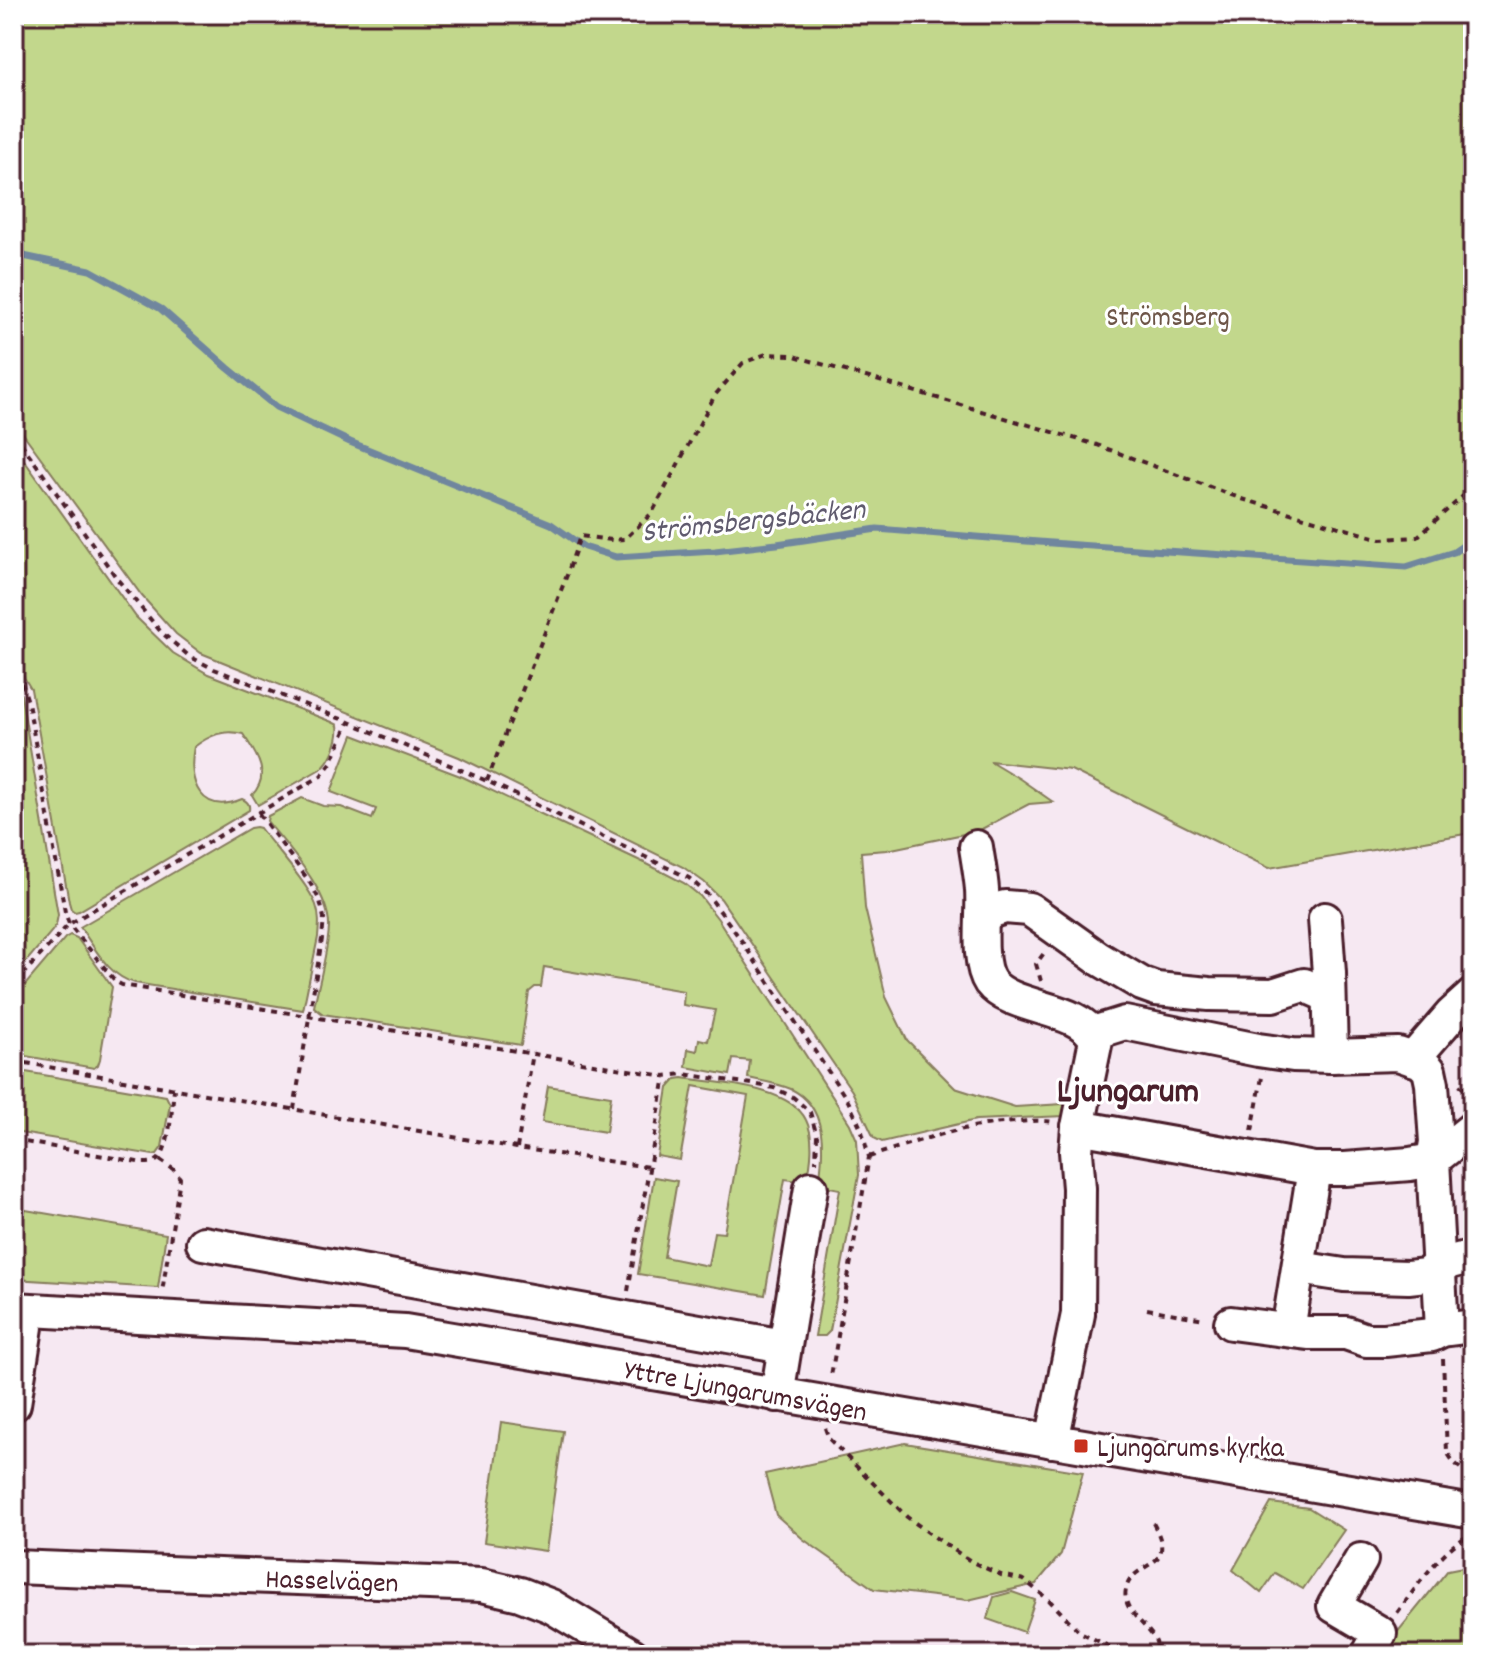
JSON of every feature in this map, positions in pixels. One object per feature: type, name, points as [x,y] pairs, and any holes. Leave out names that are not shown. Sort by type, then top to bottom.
[{"type":"street","points":[[976,847],[982,891],[985,969],[990,981],[1006,994],[1080,1022],[1093,1033],[1096,1040],[1078,1127],[1076,1152],[1078,1314],[1052,1441]]},
{"type":"street","points":[[982,920],[992,911],[1015,907],[1029,909],[1098,958],[1156,989],[1273,995],[1304,985],[1329,996]]},
{"type":"street","points":[[1325,919],[1331,1056]]},
{"type":"street","points":[[1125,1023],[1142,984]]},
{"type":"street","points":[[1413,1059],[1473,995]]},
{"type":"street","points":[[1093,1033],[1125,1023],[1293,1055],[1398,1054],[1421,1062],[1429,1070],[1436,1142],[1433,1160],[1439,1265],[1457,1328],[1432,1335],[1366,1340],[1346,1333],[1308,1333],[1231,1323]]},
{"type":"street","points":[[1078,1127],[1314,1169],[1433,1160],[1473,1128]]},
{"type":"street","points":[[1288,1330],[1314,1169]]},
{"type":"street","points":[[777,1395],[811,1188]]},
{"type":"street","points":[[203,1243],[784,1346]]},
{"type":"street","points":[[1299,1268],[1344,1275],[1408,1277],[1426,1275],[1439,1265],[1473,1256]]},
{"type":"street","points":[[14,1404],[20,1318]]},
{"type":"street","name":"Yttre Ljungarumsvägen","points":[[20,1318],[405,1331],[1473,1512]]},
{"type":"street","points":[[1361,1560],[1334,1606],[1374,1644]]},
{"type":"street","name":"Hasselvägen","points":[[14,1567],[482,1585],[520,1594],[551,1606],[632,1655]]},
{"type":"path","points":[[487,781],[580,536],[625,539],[652,513],[715,395],[743,363],[766,354],[791,355],[1097,445],[1242,499],[1381,539],[1417,537],[1473,487]]},
{"type":"path","points":[[14,433],[118,580],[161,632],[189,656],[487,781],[689,878],[708,895],[848,1101],[861,1128],[869,1157],[822,1421],[829,1439],[907,1517],[972,1562],[1001,1575],[1024,1580],[1080,1632],[1126,1655]]},
{"type":"path","points":[[14,673],[23,686],[28,702],[65,912],[69,924],[116,982],[665,1076],[683,1074],[774,1088],[793,1097],[810,1112],[817,1136],[811,1188]]},
{"type":"path","points":[[14,984],[69,924],[321,776],[331,763],[349,722]]},
{"type":"path","points":[[258,813],[309,881],[320,901],[324,918],[294,1109]]},
{"type":"path","points":[[1046,922],[1035,938],[1048,947],[1036,964],[1050,1010]]},
{"type":"path","points":[[1247,1157],[1267,1051]]},
{"type":"path","points":[[517,1148],[533,1053]]},
{"type":"path","points":[[14,1061],[517,1148],[649,1167]]},
{"type":"path","points":[[624,1318],[665,1076]]},
{"type":"path","points":[[14,1140],[143,1163],[153,1162],[159,1160],[167,1143],[174,1089]]},
{"type":"path","points":[[869,1157],[956,1130],[994,1123],[1045,1121],[1078,1127]]},
{"type":"path","points":[[159,1160],[180,1178],[161,1298]]},
{"type":"path","points":[[1147,1309],[1231,1323]]},
{"type":"path","points":[[1457,1328],[1447,1452],[1451,1460],[1473,1476]]},
{"type":"path","points":[[1153,1523],[1161,1542],[1159,1553],[1155,1562],[1132,1576],[1126,1588],[1126,1601],[1156,1642],[1158,1655]]},
{"type":"path","points":[[1374,1644],[1433,1567],[1458,1542],[1473,1535]]},
{"type":"green space","name":"Strömsberg","points":[[14,14],[1473,14],[1473,829],[1465,834],[1269,868],[1071,770],[990,761],[1053,802],[1029,804],[978,831],[887,850],[861,852],[865,908],[886,997],[907,1040],[955,1088],[1015,1107],[1063,1104],[1083,1050],[1081,1031],[1086,1035],[1088,1058],[1077,1107],[1072,1114],[1065,1116],[976,1120],[882,1142],[874,1138],[852,1091],[721,899],[704,882],[683,867],[459,757],[201,653],[176,634],[142,596],[14,421]]},
{"type":"green space","points":[[14,446],[136,617],[173,653],[208,674],[338,725],[334,748],[322,768],[258,805],[252,795],[261,779],[260,764],[243,734],[217,734],[194,747],[193,772],[200,792],[216,803],[242,799],[248,803],[249,810],[75,912],[69,902],[31,689],[14,666]]},
{"type":"green space","points":[[21,695],[58,915],[52,931],[14,976],[14,696]]},
{"type":"green space","points":[[353,735],[463,777],[649,865],[684,883],[700,896],[850,1124],[857,1140],[859,1175],[830,1331],[825,1336],[815,1336],[840,1189],[819,1185],[822,1144],[817,1118],[812,1107],[791,1089],[748,1078],[750,1061],[733,1059],[730,1075],[686,1067],[688,1049],[697,1051],[699,1039],[708,1041],[715,1010],[683,1005],[684,991],[544,967],[541,987],[529,992],[521,1045],[323,1014],[314,1007],[327,946],[327,914],[323,899],[306,871],[267,821],[268,816],[302,798],[323,806],[341,807],[372,819],[376,809],[331,792]]},
{"type":"green space","points":[[256,827],[299,877],[317,909],[318,937],[303,1010],[135,983],[110,968],[80,927]]},
{"type":"green space","points":[[70,935],[77,938],[112,987],[100,1059],[94,1068],[14,1054],[14,998]]},
{"type":"green space","points":[[14,1070],[166,1096],[170,1104],[162,1147],[153,1155],[14,1132]]},
{"type":"green space","points":[[676,1079],[769,1093],[797,1109],[809,1127],[811,1151],[807,1182],[785,1179],[765,1295],[638,1274],[654,1177],[677,1181],[664,1257],[708,1266],[714,1232],[724,1233],[748,1096],[693,1086],[680,1160],[657,1156],[668,1088]]},
{"type":"green space","points":[[548,1086],[611,1096],[606,1132],[542,1122]]},
{"type":"green space","points":[[14,1208],[166,1234],[158,1288],[14,1279]]},
{"type":"green space","points":[[501,1422],[563,1431],[546,1551],[484,1542]]},
{"type":"green space","points":[[905,1443],[1083,1472],[1061,1554],[1036,1584],[968,1600],[874,1589],[803,1539],[776,1515],[765,1474]]},
{"type":"green space","points":[[1271,1503],[1309,1508],[1344,1530],[1303,1589],[1275,1573],[1261,1593],[1233,1570]]},
{"type":"green space","points":[[1473,1565],[1473,1655],[1382,1655],[1448,1570]]},
{"type":"green space","points":[[1012,1592],[1035,1600],[1024,1632],[987,1619],[994,1597]]},
{"type":"waterway","name":"Strömsbergsbäcken","points":[[14,254],[90,270],[161,309],[276,407],[350,442],[551,524],[584,547],[616,557],[715,551],[877,529],[1406,567],[1454,552],[1473,539]]},
{"type":"place","name":"Ljungarums kyrka","points":[[1081,1446]]},
{"type":"district","name":"Ljungarum","points":[[1128,1088]]}]
